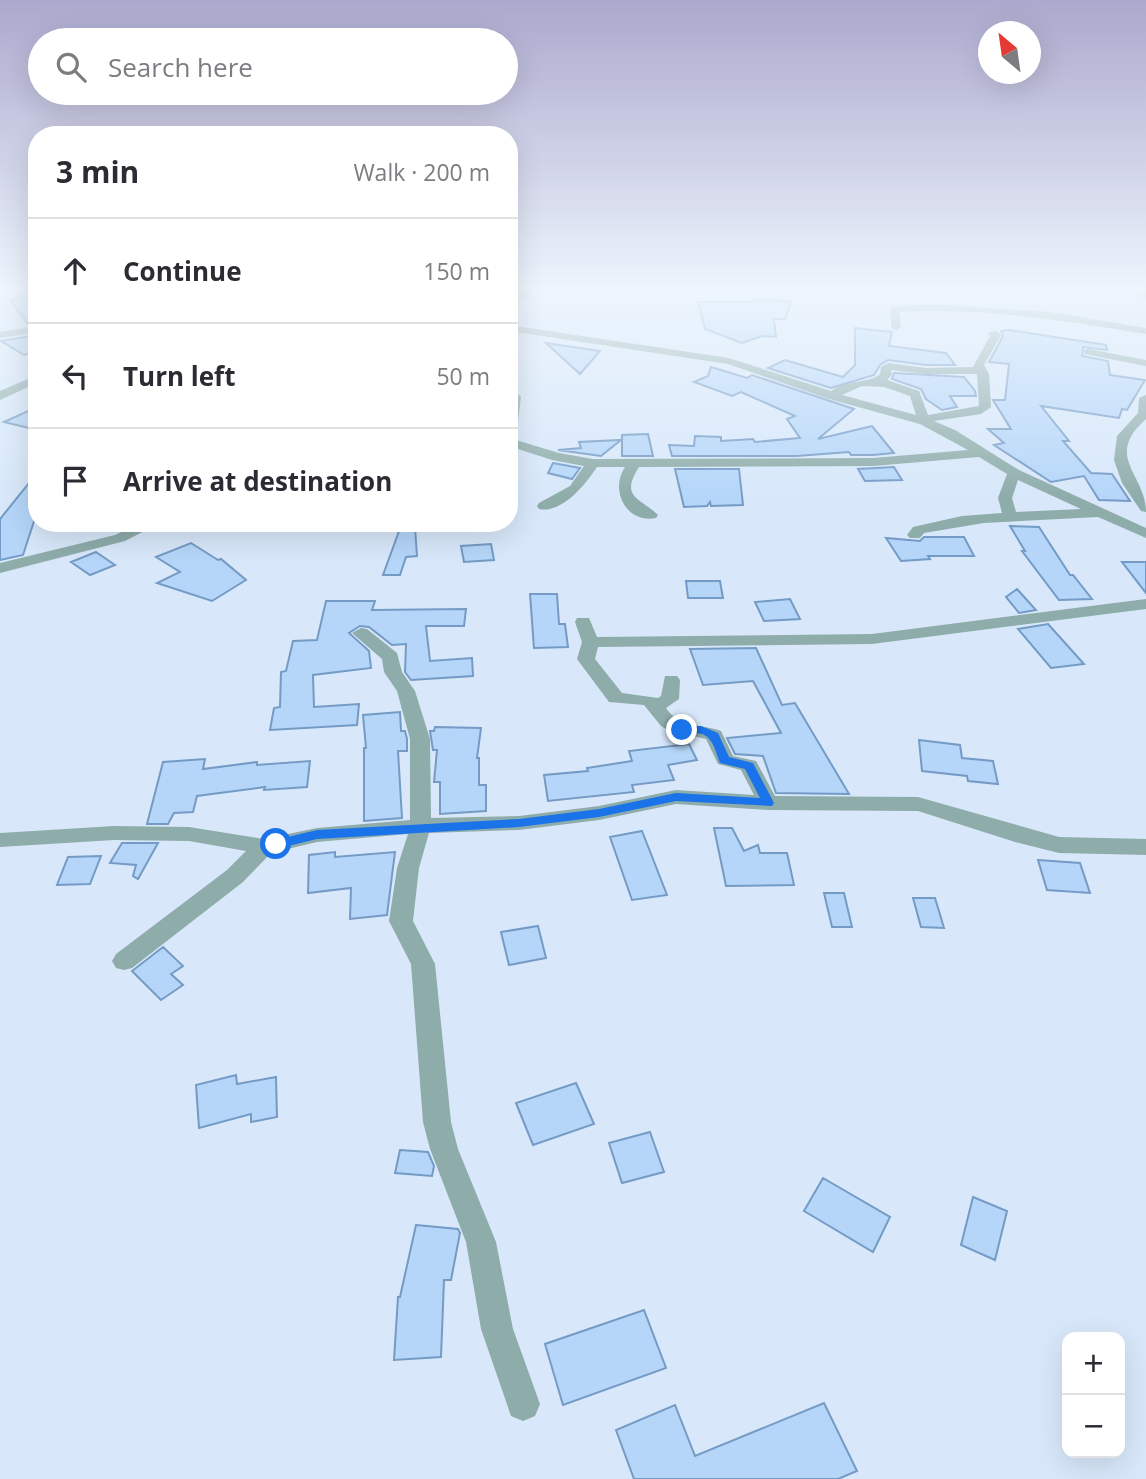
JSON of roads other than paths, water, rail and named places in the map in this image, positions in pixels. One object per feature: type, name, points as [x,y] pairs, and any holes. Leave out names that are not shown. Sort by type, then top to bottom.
[{"type":"street","points":[[722,360],[764,371],[833,396],[923,421],[950,433],[978,453],[1014,473],[1146,534]]},
{"type":"street","points":[[923,421],[985,407],[983,374],[978,365],[981,360]]},
{"type":"street","points":[[877,383],[886,375],[885,369],[888,366],[926,371],[979,370]]},
{"type":"street","points":[[0,396],[6,388],[28,381]]},
{"type":"street","points":[[833,396],[854,383],[877,383],[908,390],[915,394],[923,421]]},
{"type":"street","points":[[6,388],[28,395]]},
{"type":"street","points":[[1146,398],[1143,401],[1144,414],[1129,425],[1122,436],[1119,454],[1128,485],[1146,508]]},
{"type":"street","points":[[518,444],[557,457],[593,463],[634,464],[873,462],[978,453]]},
{"type":"street","points":[[544,506],[575,489],[593,463]]},
{"type":"street","points":[[634,464],[626,473],[626,494],[634,508],[651,515]]},
{"type":"street","points":[[1011,518],[1004,498],[1014,473]]},
{"type":"street","points":[[915,535],[918,530],[936,525],[1101,513]]},
{"type":"street","points":[[0,568],[120,538],[133,532]]},
{"type":"street","points":[[591,642],[872,639],[1146,604]]},
{"type":"street","points":[[583,622],[591,642],[586,659],[616,698],[648,700],[658,705],[661,717],[674,728],[701,729],[714,736],[724,760],[749,766],[768,803]]},
{"type":"street","points":[[361,633],[391,657],[393,672],[406,691],[420,739],[421,827],[408,868],[401,921],[423,964],[432,1079],[440,1131],[481,1242],[497,1329],[523,1404]]},
{"type":"street","points":[[658,705],[670,699],[671,680]]},
{"type":"street","points":[[0,840],[114,833],[189,834],[264,847],[317,835],[519,823],[599,813],[676,797],[768,803],[918,804],[941,809],[978,824],[1059,845],[1146,847]]},
{"type":"street","points":[[124,961],[235,876],[264,847]]}]
